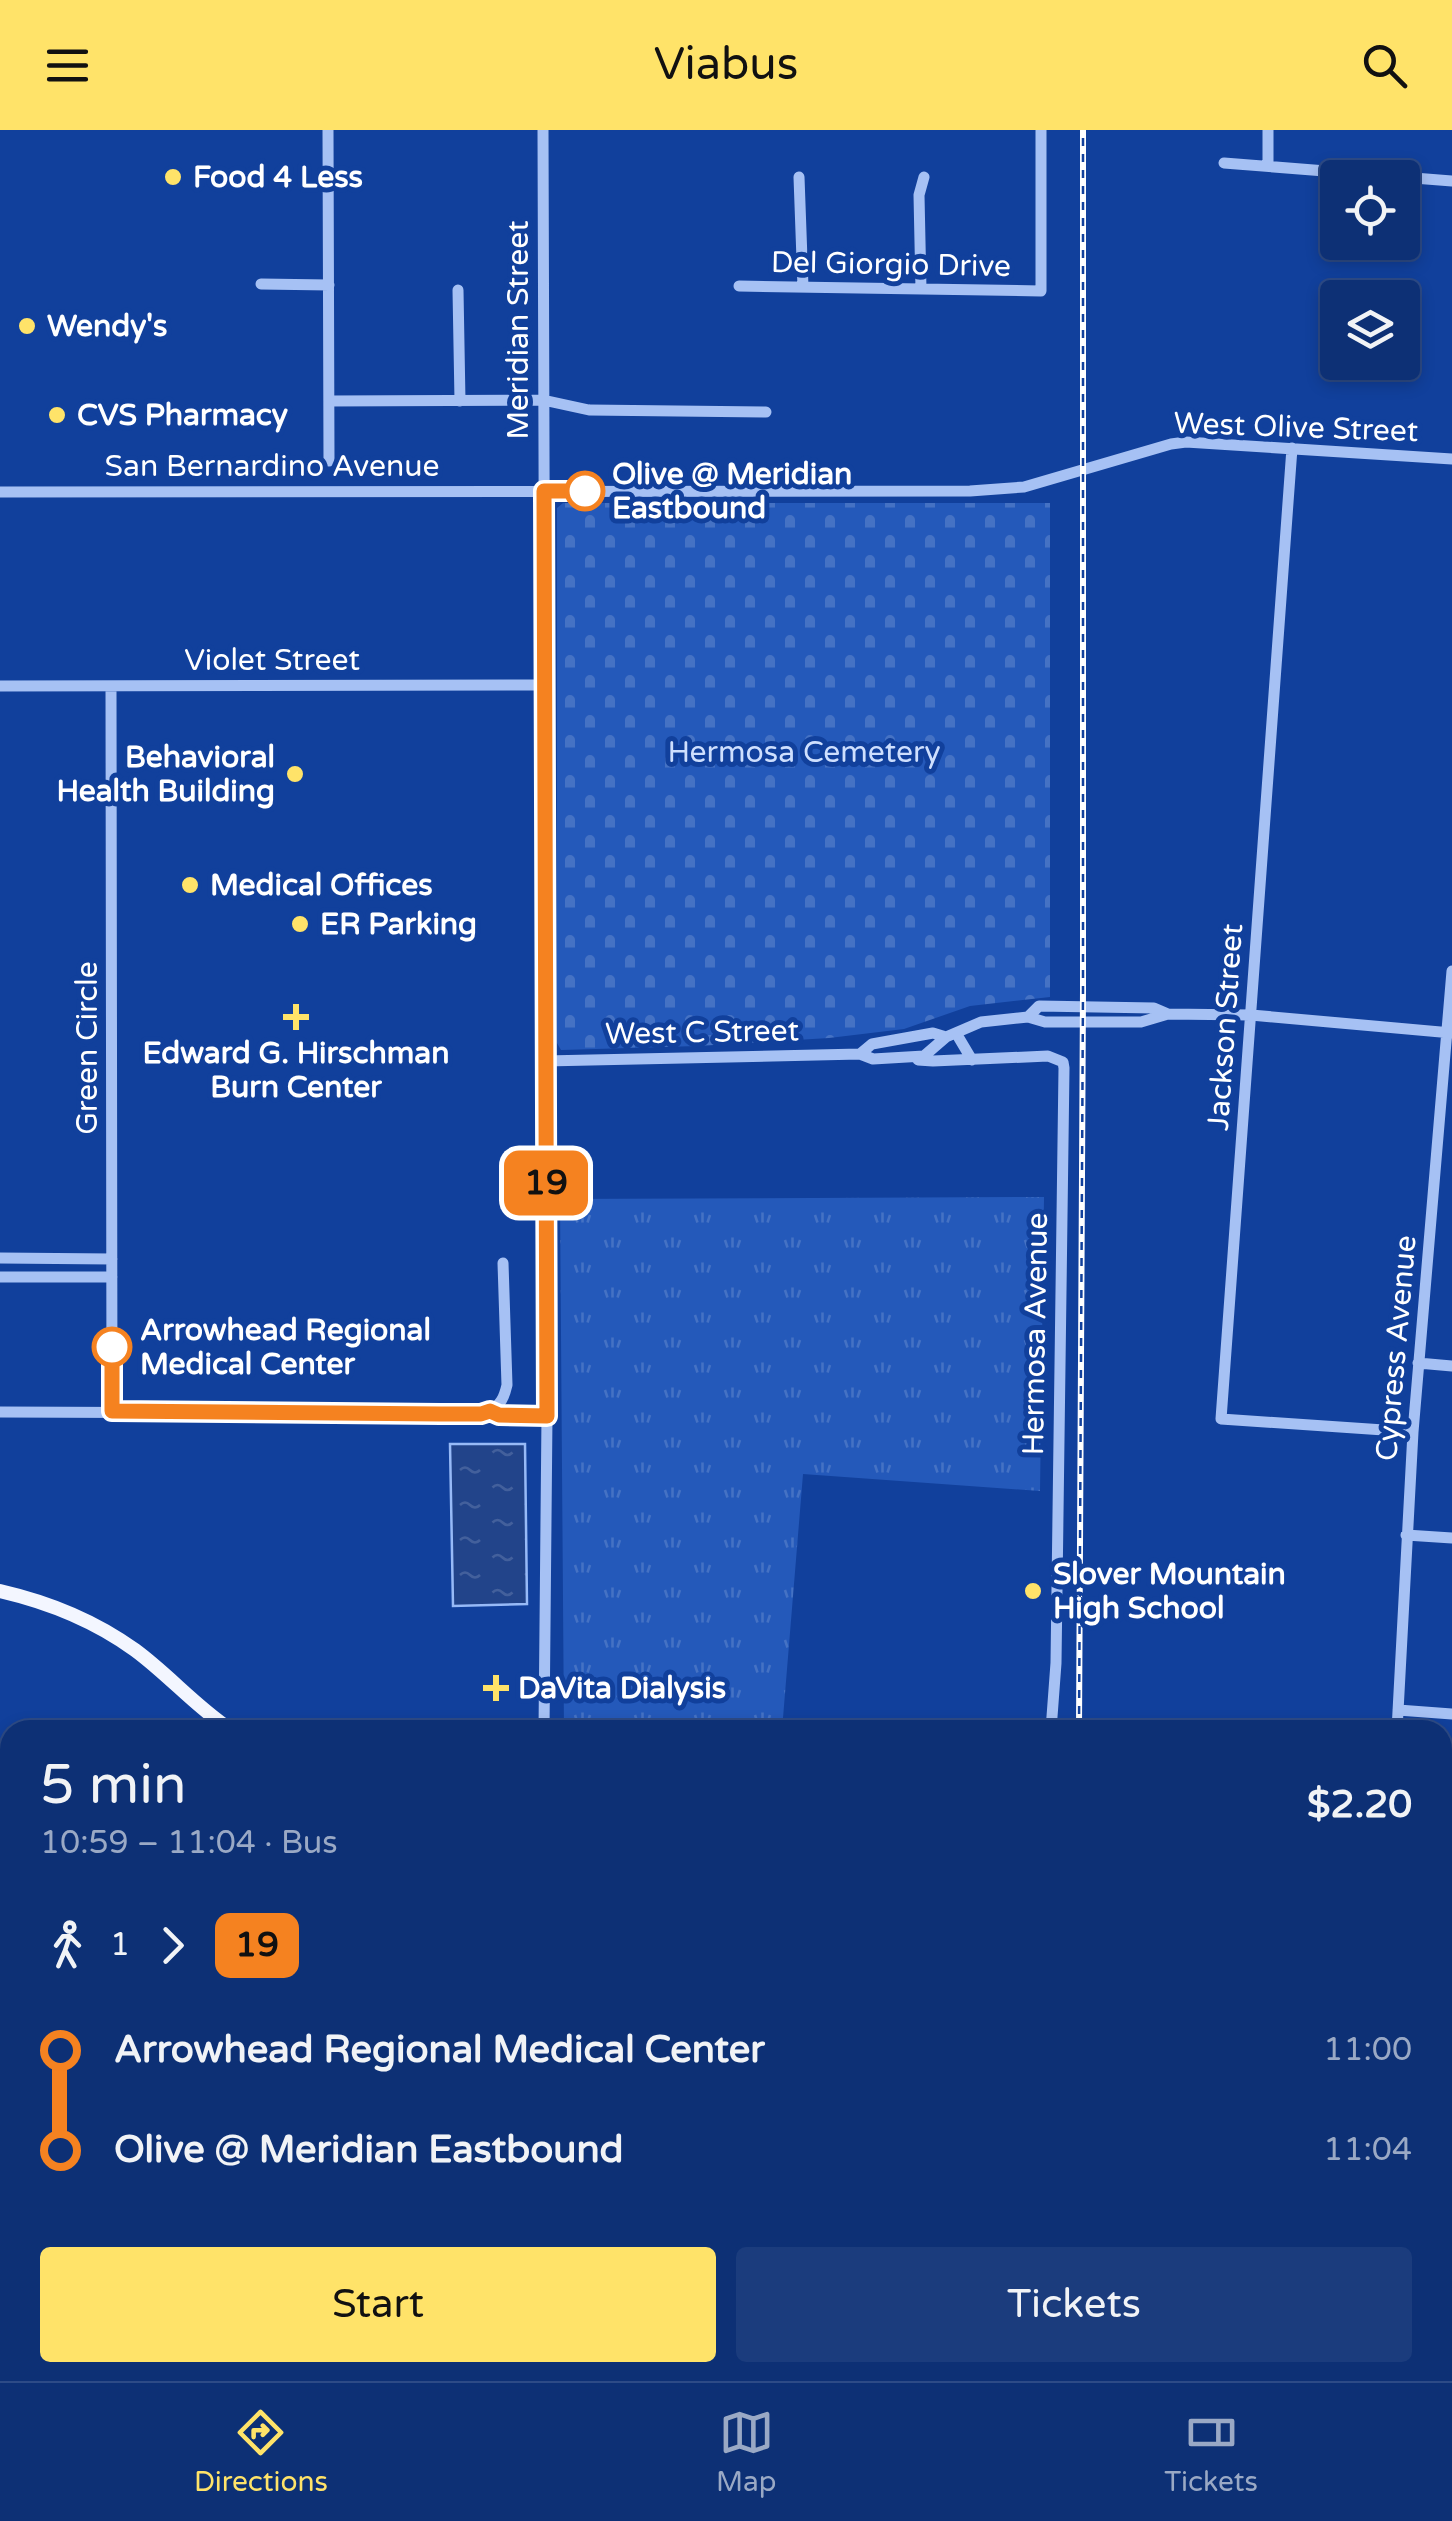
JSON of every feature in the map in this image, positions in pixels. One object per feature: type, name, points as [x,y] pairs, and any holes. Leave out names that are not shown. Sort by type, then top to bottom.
[{"type":"main road","points":[[0,1591],[65,1611],[107,1631],[216,1720]]},
{"type":"street","points":[[328,130],[329,461]]},
{"type":"street","name":"Meridian Street","points":[[542,130],[547,1416],[544,1720]]},
{"type":"street","name":"Del Giorgio Drive","points":[[740,286],[1041,291],[1041,130]]},
{"type":"street","points":[[1268,130],[1268,166]]},
{"type":"street","points":[[1224,163],[1452,181]]},
{"type":"street","points":[[799,176],[803,287]]},
{"type":"street","points":[[921,289],[919,196],[924,178]]},
{"type":"street","points":[[261,284],[329,284]]},
{"type":"street","points":[[458,290],[460,400]]},
{"type":"street","points":[[330,402],[543,400],[588,410],[766,412]]},
{"type":"street","name":"West Olive Street","points":[[544,491],[987,490],[1024,487],[1186,442],[1452,458]]},
{"type":"street","name":"Jackson Street","points":[[1292,448],[1222,1419],[1413,1432]]},
{"type":"street","name":"San Bernardino Avenue","points":[[0,492],[544,491]]},
{"type":"street","name":"Violet Street","points":[[0,686],[544,685]]},
{"type":"street","name":"Green Circle","points":[[111,686],[112,1411]]},
{"type":"street","name":"Cypress Avenue","points":[[1398,1720],[1413,1432],[1450,1033],[1452,971]]},
{"type":"street","name":"West C Street","points":[[545,1061],[860,1054],[874,1059],[909,1058],[924,1056],[951,1035],[981,1022],[1028,1016],[1045,1022],[1142,1022],[1168,1014],[1251,1014],[1450,1033]]},
{"type":"street","name":"West C Street","points":[[860,1054],[872,1044],[932,1032],[951,1035]]},
{"type":"street","points":[[951,1035],[972,1060]]},
{"type":"street","name":"Hermosa Avenue","points":[[972,1060],[1048,1056],[1056,1057],[1064,1068],[1053,1720]]},
{"type":"street","points":[[909,1058],[972,1060]]},
{"type":"street","points":[[0,1258],[112,1259]]},
{"type":"street","points":[[0,1412],[481,1414],[499,1406],[507,1385],[503,1263]]},
{"type":"street","points":[[0,1277],[112,1277]]},
{"type":"street","points":[[1418,1364],[1452,1366]]},
{"type":"street","points":[[490,1411],[499,1415],[547,1416]]},
{"type":"street","points":[[1406,1535],[1452,1538]]},
{"type":"street","points":[[1398,1710],[1452,1714]]},
{"type":"green space","name":"Hermosa Cemetery","points":[[563,503],[1050,503],[1050,997],[970,1006],[904,1029],[829,1038],[561,1050],[557,1043],[557,508]]},
{"type":"green space","points":[[1044,1197],[1040,1491],[803,1474],[783,1720],[564,1720],[560,1199]]},
{"type":"water","points":[[450,1444],[525,1444],[527,1604],[453,1606]]},
{"type":"railway","points":[[1079,1720],[1083,130]]},
{"type":"bus line","name":"19","points":[[112,1347],[112,1411],[490,1411],[499,1415],[547,1416],[544,491],[585,491]]},
{"type":"place","name":"Food 4 Less","points":[[173,177]]},
{"type":"place","name":"Wendy's","points":[[27,326]]},
{"type":"place","name":"CVS Pharmacy","points":[[57,415]]},
{"type":"place","name":"Olive @ Meridian Eastbound","points":[[585,491]]},
{"type":"place","name":"Behavioral Health Building","points":[[295,774]]},
{"type":"place","name":"Medical Offices","points":[[190,885]]},
{"type":"place","name":"ER Parking","points":[[300,924]]},
{"type":"place","name":"Edward G. Hirschman Burn Center","points":[[296,1017]]},
{"type":"place","name":"Arrowhead Regional Medical Center","points":[[112,1347]]},
{"type":"place","name":"Slover Mountain High School","points":[[1033,1591]]},
{"type":"place","name":"DaVita Dialysis","points":[[496,1688]]}]
